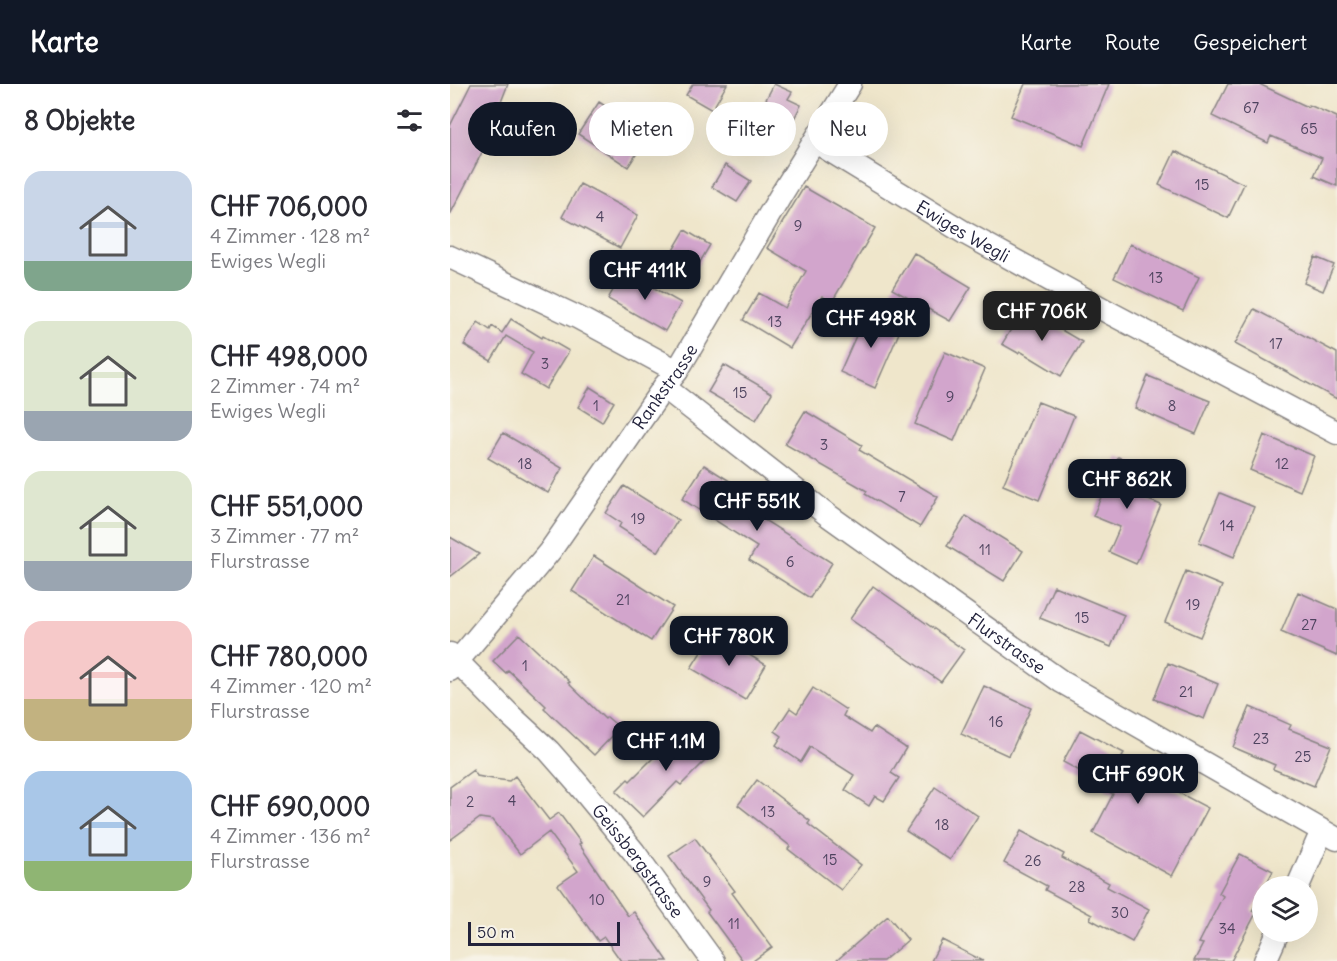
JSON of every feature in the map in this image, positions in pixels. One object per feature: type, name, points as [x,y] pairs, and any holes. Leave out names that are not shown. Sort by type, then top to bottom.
[{"type":"street","name":"Rankstrasse","points":[[839,102],[850,84]]},
{"type":"street","name":"Rankstrasse","points":[[452,661],[550,551],[671,379],[808,153]]},
{"type":"street","name":"Ewiges Wegli","points":[[840,156],[965,233],[1337,433]]},
{"type":"street","name":"Flurstrasse","points":[[450,257],[579,318],[671,379],[829,516],[1062,682],[1329,835],[1304,876]]},
{"type":"street","name":"Geissbergstrasse","points":[[452,661],[549,751],[578,784],[634,852],[713,961]]},
{"type":"street","points":[[1265,961],[1274,942]]},
{"type":"building","points":[[471,84],[508,84],[501,102],[468,102],[468,156],[480,156],[450,215],[450,126]]},
{"type":"building","points":[[693,84],[727,84],[717,102],[706,102],[706,107],[686,95]]},
{"type":"building","points":[[774,84],[792,92],[788,99],[794,102],[765,102]]},
{"type":"building","points":[[1025,84],[1109,84],[1083,146],[1011,116]]},
{"type":"building","points":[[1228,84],[1259,84],[1308,107],[1309,105],[1337,117],[1337,186],[1314,176],[1322,158],[1271,136],[1268,143],[1212,116]]},
{"type":"building","points":[[796,103],[801,105],[796,115]]},
{"type":"building","points":[[589,117],[589,141],[578,134]]},
{"type":"building","points":[[1175,151],[1244,184],[1228,218],[1159,185]]},
{"type":"building","points":[[611,156],[635,156],[628,167]]},
{"type":"building","points":[[725,165],[751,181],[737,202],[712,187]]},
{"type":"building","points":[[580,184],[638,215],[620,248],[562,217]]},
{"type":"building","points":[[804,187],[875,228],[832,302],[822,296],[790,348],[743,320],[759,293],[785,308],[806,271],[767,248]]},
{"type":"building","points":[[685,230],[710,245],[697,267],[672,252]]},
{"type":"building","points":[[1130,244],[1199,277],[1183,311],[1114,278]]},
{"type":"building","points":[[914,253],[971,287],[950,321],[892,289]]},
{"type":"building","points":[[1315,257],[1334,265],[1323,291],[1304,283]]},
{"type":"building","points":[[624,271],[681,303],[665,331],[608,299]]},
{"type":"building","points":[[1024,308],[1082,342],[1061,376],[1020,351],[1018,353],[1002,344]]},
{"type":"building","points":[[1254,309],[1337,353],[1337,399],[1235,344]]},
{"type":"building","points":[[867,311],[902,326],[875,388],[840,372]]},
{"type":"building","points":[[511,319],[569,351],[546,389],[521,374],[533,352],[506,336],[491,361],[464,345],[478,322],[490,330],[492,326],[502,333]]},
{"type":"building","points":[[945,352],[985,369],[954,441],[915,424]]},
{"type":"building","points":[[724,365],[772,393],[756,420],[708,392]]},
{"type":"building","points":[[1148,376],[1210,401],[1196,434],[1135,408]]},
{"type":"building","points":[[590,387],[614,402],[602,422],[578,407]]},
{"type":"building","points":[[1038,402],[1074,416],[1039,500],[1003,485]]},
{"type":"building","points":[[805,411],[862,445],[859,450],[938,497],[920,527],[865,494],[867,491],[785,444]]},
{"type":"building","points":[[503,433],[562,468],[548,493],[488,458]]},
{"type":"building","points":[[1264,435],[1314,456],[1300,491],[1250,470]]},
{"type":"building","points":[[1118,457],[1147,469],[1136,495],[1161,505],[1136,564],[1109,552],[1120,527],[1093,516]]},
{"type":"building","points":[[704,465],[757,498],[750,511],[832,563],[810,598],[749,560],[757,547],[682,499]]},
{"type":"building","points":[[624,486],[678,520],[658,552],[619,527],[621,523],[606,513]]},
{"type":"building","points":[[1220,493],[1254,507],[1234,557],[1199,542]]},
{"type":"building","points":[[966,516],[1023,551],[1004,581],[947,546]]},
{"type":"building","points":[[450,537],[479,554],[450,577]]},
{"type":"building","points":[[594,556],[673,607],[651,641],[572,591]]},
{"type":"building","points":[[1186,571],[1222,586],[1200,637],[1165,622]]},
{"type":"building","points":[[873,586],[964,650],[941,682],[850,619]]},
{"type":"building","points":[[1054,586],[1124,615],[1111,647],[1040,618]]},
{"type":"building","points":[[1298,592],[1337,609],[1337,656],[1281,632]]},
{"type":"building","points":[[713,633],[766,665],[745,700],[691,668]]},
{"type":"building","points":[[519,634],[605,719],[607,717],[620,728],[594,755],[508,670],[506,673],[493,661]]},
{"type":"building","points":[[1168,663],[1218,684],[1204,719],[1154,699]]},
{"type":"building","points":[[984,686],[1031,708],[1009,756],[961,734]]},
{"type":"building","points":[[813,688],[846,710],[843,716],[870,733],[874,727],[906,748],[891,773],[899,778],[884,801],[875,796],[869,806],[845,790],[854,775],[810,747],[801,762],[776,745],[782,736],[775,731],[790,708],[797,713]]},
{"type":"building","points":[[1250,707],[1291,725],[1289,729],[1331,746],[1314,786],[1273,769],[1275,765],[1233,747]]},
{"type":"building","points":[[691,726],[716,750],[681,785],[677,782],[643,817],[616,791],[628,779],[630,781],[656,755],[659,758]]},
{"type":"building","points":[[1080,730],[1124,753],[1122,756],[1169,782],[1166,786],[1208,808],[1172,876],[1093,833],[1113,794],[1104,789],[1106,785],[1063,762]]},
{"type":"building","points":[[473,770],[477,776],[493,779],[509,781],[515,776],[549,820],[559,813],[628,916],[634,912],[668,961],[621,961],[604,937],[598,941],[558,885],[578,871],[549,832],[520,854],[493,820],[480,818],[450,840],[450,787]]},
{"type":"building","points":[[757,780],[861,865],[841,890],[788,849],[790,846],[738,805]]},
{"type":"building","points":[[935,787],[978,816],[950,860],[906,831]]},
{"type":"building","points":[[1021,831],[1064,854],[1062,858],[1109,883],[1107,887],[1149,909],[1132,942],[1090,919],[1092,915],[1045,890],[1047,886],[1004,863]]},
{"type":"building","points":[[695,838],[735,891],[732,893],[772,947],[753,961],[743,961],[669,856]]},
{"type":"building","points":[[1240,854],[1273,871],[1270,876],[1252,876],[1252,921],[1231,961],[1194,961],[1203,944],[1199,943],[1223,896],[1219,893]]},
{"type":"building","points":[[888,916],[908,940],[883,961],[836,961]]},
{"type":"building","points":[[942,940],[983,961],[931,961]]}]
